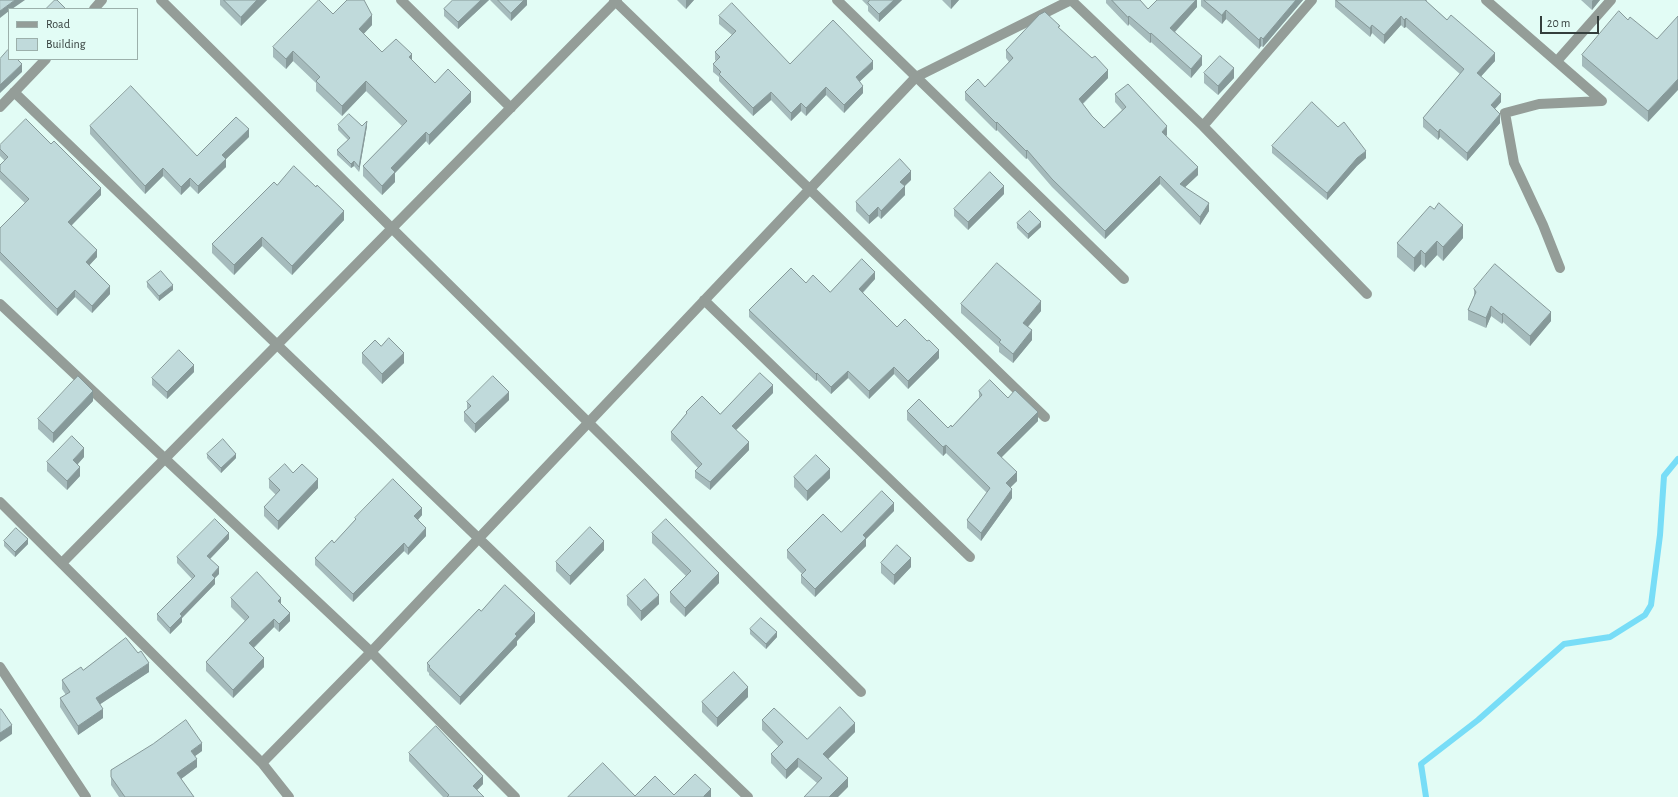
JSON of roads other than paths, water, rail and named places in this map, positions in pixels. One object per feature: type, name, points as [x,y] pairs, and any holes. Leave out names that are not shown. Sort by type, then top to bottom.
[{"type":"street","points":[[95,8],[102,0]]},
{"type":"street","points":[[161,0],[861,692]]},
{"type":"street","points":[[401,0],[511,108]]},
{"type":"street","points":[[62,563],[616,0],[1045,416]]},
{"type":"street","points":[[837,0],[1124,279]]},
{"type":"street","points":[[262,763],[371,652],[916,77],[1071,0],[1202,126],[1367,294]]},
{"type":"street","points":[[1202,126],[1312,0]]},
{"type":"street","points":[[1486,0],[1602,102],[1539,104],[1505,113],[1514,163],[1543,225],[1560,268]]},
{"type":"street","points":[[1557,61],[1611,0]]},
{"type":"street","points":[[0,107],[45,60]]},
{"type":"street","points":[[14,92],[748,797]]},
{"type":"street","points":[[704,300],[970,557]]},
{"type":"street","points":[[0,304],[371,652],[515,797]]},
{"type":"street","points":[[0,502],[262,763],[288,797]]},
{"type":"street","points":[[0,667],[86,797]]},
{"type":"waterway","points":[[1426,797],[1421,764],[1478,720],[1564,644],[1610,637],[1645,615],[1651,605],[1660,535],[1664,476],[1678,459]]}]
